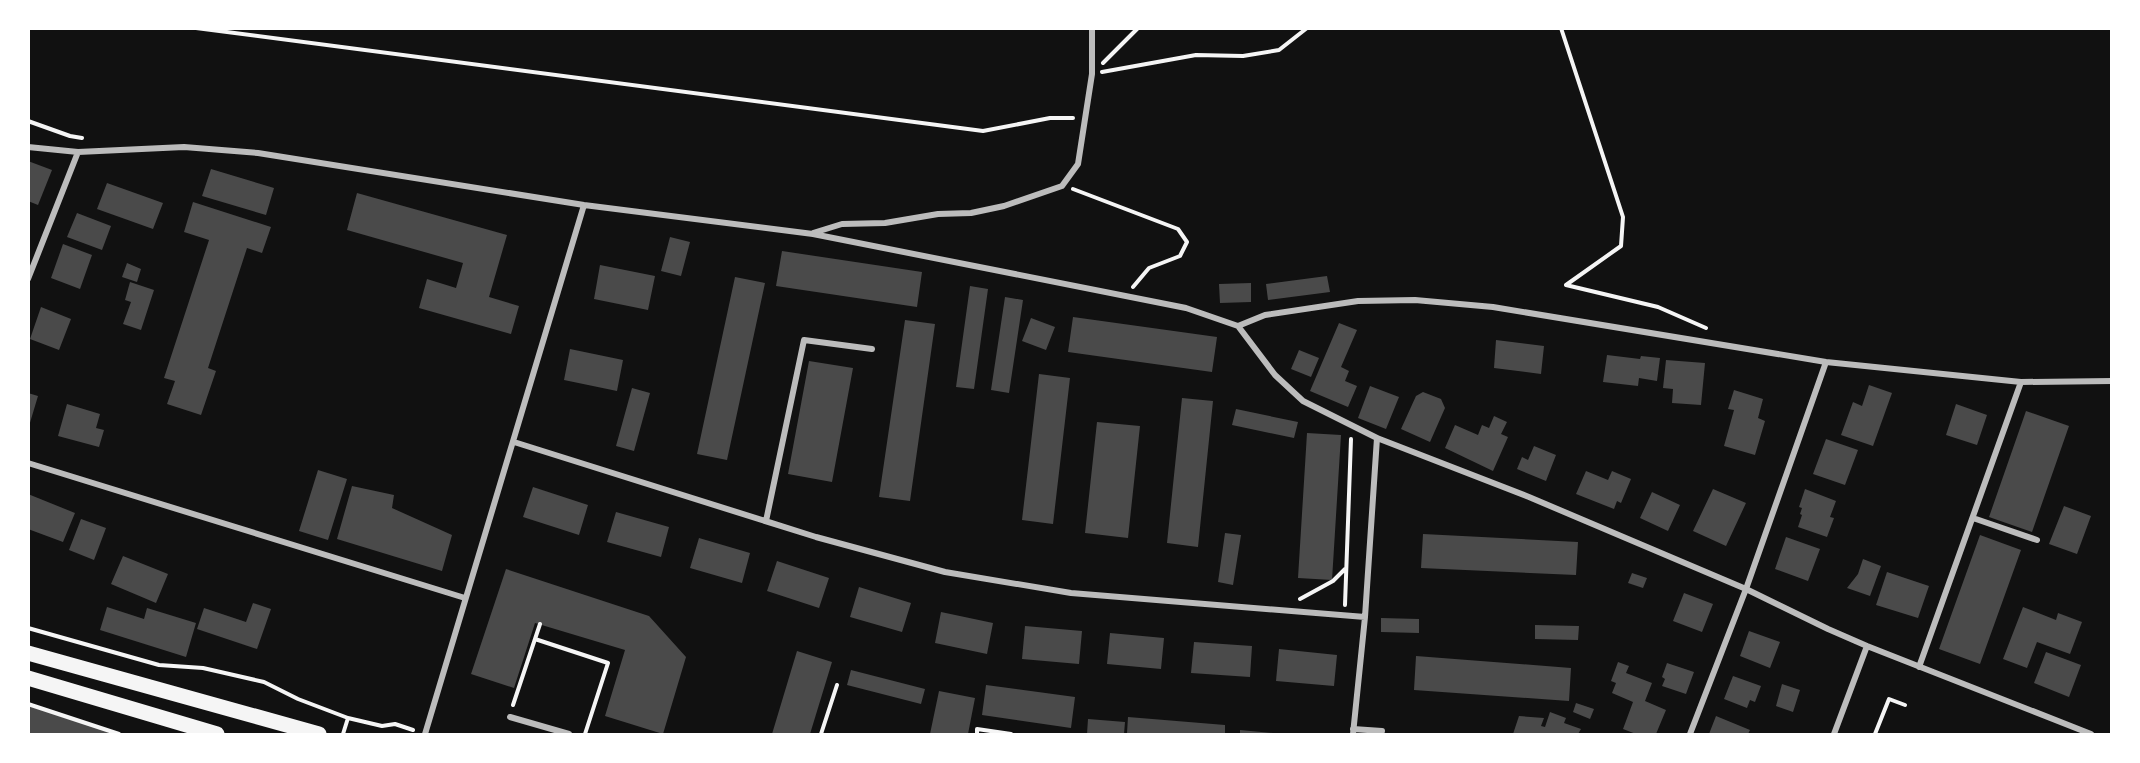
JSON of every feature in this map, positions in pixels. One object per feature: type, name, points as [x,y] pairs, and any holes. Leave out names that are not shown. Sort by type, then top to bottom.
[{"type":"main road","points":[[28,653],[319,735]]},
{"type":"main road","points":[[28,678],[217,735]]},
{"type":"street","points":[[813,234],[842,224],[885,223],[938,214],[971,213],[1004,206],[1062,186],[1078,164],[1092,74],[1092,28]]},
{"type":"street","points":[[28,147],[78,152],[184,147],[258,153],[584,205],[813,234],[1186,308],[1238,326],[1275,375],[1303,401],[1351,426],[1529,497],[1746,590],[1867,646],[2091,735]]},
{"type":"street","points":[[28,279],[78,152]]},
{"type":"street","points":[[425,734],[584,205]]},
{"type":"street","points":[[1238,326],[1265,315],[1358,301],[1415,300],[1493,308],[1826,362],[2021,382],[2112,381]]},
{"type":"street","points":[[766,521],[804,340],[872,349]]},
{"type":"street","points":[[1690,735],[1746,590],[1826,362]]},
{"type":"street","points":[[1919,667],[2021,382]]},
{"type":"street","points":[[1377,438],[1365,616],[1353,732],[1382,731]]},
{"type":"street","points":[[514,442],[766,521],[945,572],[1059,591],[1365,616]]},
{"type":"street","points":[[28,463],[465,598]]},
{"type":"street","points":[[1973,518],[2037,540]]},
{"type":"street","points":[[1834,735],[1867,646]]},
{"type":"street","points":[[510,717],[569,735]]},
{"type":"path","points":[[196,28],[983,131],[1050,118],[1084,117]]},
{"type":"path","points":[[1092,74],[1138,28]]},
{"type":"path","points":[[1092,74],[1196,55],[1243,56],[1279,50],[1307,28]]},
{"type":"path","points":[[1561,28],[1623,217],[1621,246],[1566,285],[1658,307],[1708,329]]},
{"type":"path","points":[[28,121],[70,136],[105,142],[114,151]]},
{"type":"path","points":[[1062,186],[1178,229],[1187,242],[1180,256],[1149,268],[1133,284],[1130,296]]},
{"type":"path","points":[[1344,609],[1351,426]]},
{"type":"path","points":[[1291,604],[1333,581],[1346,568]]},
{"type":"path","points":[[510,717],[540,624]]},
{"type":"path","points":[[28,628],[159,665],[203,668],[264,682],[298,699],[348,718],[382,726],[395,724],[425,734]]},
{"type":"path","points":[[535,639],[608,663],[585,735]]},
{"type":"path","points":[[821,735],[837,685]]},
{"type":"path","points":[[1875,735],[1888,699],[1905,705]]},
{"type":"path","points":[[28,704],[119,735]]},
{"type":"path","points":[[343,735],[348,718]]},
{"type":"path","points":[[976,735],[978,729],[1011,735]]},
{"type":"building","points":[[28,161],[52,170],[38,205],[28,201]]},
{"type":"building","points":[[211,169],[274,188],[266,215],[202,196]]},
{"type":"building","points":[[107,183],[163,203],[153,229],[97,209]]},
{"type":"building","points":[[357,193],[507,235],[489,297],[519,306],[511,334],[419,308],[427,279],[456,288],[463,263],[347,230]]},
{"type":"building","points":[[193,202],[271,227],[262,253],[247,248],[208,368],[216,371],[201,415],[167,404],[175,381],[164,378],[209,240],[184,232]]},
{"type":"building","points":[[77,213],[111,226],[102,250],[67,237]]},
{"type":"building","points":[[670,237],[690,242],[681,276],[661,271]]},
{"type":"building","points":[[63,244],[92,255],[80,289],[51,278]]},
{"type":"building","points":[[782,251],[922,272],[917,307],[776,286]]},
{"type":"building","points":[[127,263],[141,269],[137,282],[122,277]]},
{"type":"building","points":[[600,265],[655,276],[648,310],[594,299]]},
{"type":"building","points":[[1327,276],[1330,292],[1268,300],[1266,284]]},
{"type":"building","points":[[735,277],[765,283],[727,460],[697,454]]},
{"type":"building","points":[[130,282],[154,290],[141,330],[123,324],[131,302],[125,300]]},
{"type":"building","points":[[1251,283],[1251,302],[1220,303],[1219,284]]},
{"type":"building","points":[[970,286],[988,289],[974,389],[956,387]]},
{"type":"building","points":[[1005,297],[1023,300],[1009,393],[991,390]]},
{"type":"building","points":[[41,307],[71,319],[59,350],[30,339]]},
{"type":"building","points":[[1073,317],[1217,337],[1212,372],[1068,352]]},
{"type":"building","points":[[1031,318],[1055,327],[1046,350],[1022,341]]},
{"type":"building","points":[[905,320],[935,324],[910,501],[879,497]]},
{"type":"building","points":[[1339,323],[1357,330],[1341,367],[1349,371],[1345,381],[1357,386],[1348,407],[1310,391]]},
{"type":"building","points":[[1496,340],[1544,346],[1541,374],[1494,368]]},
{"type":"building","points":[[570,349],[623,360],[617,391],[564,380]]},
{"type":"building","points":[[1299,350],[1319,358],[1311,377],[1291,369]]},
{"type":"building","points":[[1607,355],[1640,359],[1641,356],[1660,358],[1657,381],[1639,378],[1638,386],[1603,382]]},
{"type":"building","points":[[1666,360],[1705,363],[1701,405],[1672,403],[1673,389],[1663,388]]},
{"type":"building","points":[[809,361],[853,368],[832,482],[788,474]]},
{"type":"building","points":[[1039,374],[1070,378],[1053,524],[1022,520]]},
{"type":"building","points":[[1869,385],[1892,393],[1873,446],[1841,435],[1853,402],[1862,406]]},
{"type":"building","points":[[1370,386],[1399,397],[1386,429],[1358,418]]},
{"type":"building","points":[[632,388],[650,393],[634,451],[616,446]]},
{"type":"building","points":[[1734,390],[1763,399],[1758,418],[1765,421],[1755,455],[1724,446],[1734,410],[1728,409]]},
{"type":"building","points":[[1423,392],[1441,399],[1445,408],[1430,442],[1401,429],[1416,396]]},
{"type":"building","points":[[28,393],[38,396],[29,426],[28,426]]},
{"type":"building","points":[[1182,398],[1213,401],[1198,547],[1167,543]]},
{"type":"building","points":[[67,404],[100,414],[96,428],[104,430],[99,447],[58,436]]},
{"type":"building","points":[[1956,404],[1987,415],[1977,445],[1946,435]]},
{"type":"building","points":[[1236,409],[1298,422],[1294,438],[1232,425]]},
{"type":"building","points":[[2026,411],[2069,426],[2032,532],[1989,517]]},
{"type":"building","points":[[1494,416],[1507,422],[1501,434],[1508,437],[1493,471],[1445,448],[1455,425],[1478,435],[1482,425],[1489,428]]},
{"type":"building","points":[[1097,422],[1140,426],[1128,538],[1085,533]]},
{"type":"building","points":[[1307,433],[1341,435],[1332,580],[1298,578]]},
{"type":"building","points":[[1826,439],[1858,450],[1845,485],[1813,474]]},
{"type":"building","points":[[1534,446],[1556,455],[1546,481],[1517,469],[1522,457],[1528,460]]},
{"type":"building","points":[[318,470],[347,479],[328,540],[299,531]]},
{"type":"building","points":[[1586,471],[1608,480],[1612,471],[1631,479],[1621,503],[1617,501],[1614,509],[1576,494]]},
{"type":"building","points":[[352,486],[394,495],[392,508],[452,535],[442,571],[337,539]]},
{"type":"building","points":[[533,487],[588,505],[579,535],[523,517]]},
{"type":"building","points":[[1713,489],[1746,503],[1726,546],[1693,531]]},
{"type":"building","points":[[1805,489],[1836,501],[1830,517],[1834,518],[1827,537],[1798,527],[1802,515],[1800,514],[1802,508],[1799,507]]},
{"type":"building","points":[[1652,492],[1680,505],[1668,531],[1640,518]]},
{"type":"building","points":[[28,494],[75,513],[63,542],[28,529]]},
{"type":"building","points":[[2064,506],[2091,516],[2077,554],[2049,544]]},
{"type":"building","points":[[616,512],[669,527],[661,557],[607,542]]},
{"type":"building","points":[[81,519],[106,528],[94,560],[69,550]]},
{"type":"building","points":[[1225,533],[1241,535],[1233,585],[1218,582]]},
{"type":"building","points":[[1423,534],[1578,542],[1576,575],[1421,568]]},
{"type":"building","points":[[1980,535],[2021,550],[1980,664],[1939,649]]},
{"type":"building","points":[[1786,537],[1820,549],[1808,581],[1775,569]]},
{"type":"building","points":[[699,538],[750,553],[742,583],[690,568]]},
{"type":"building","points":[[123,556],[168,574],[156,603],[111,584]]},
{"type":"building","points":[[1863,559],[1881,566],[1870,596],[1847,588],[1858,574]]},
{"type":"building","points":[[777,561],[829,578],[819,608],[767,591]]},
{"type":"building","points":[[506,569],[649,616],[686,657],[663,734],[605,716],[625,650],[535,623],[514,688],[471,674]]},
{"type":"building","points":[[1887,572],[1929,586],[1918,618],[1876,605]]},
{"type":"building","points":[[1632,573],[1647,578],[1643,588],[1628,583]]},
{"type":"building","points":[[859,587],[911,603],[902,632],[850,617]]},
{"type":"building","points":[[1684,593],[1713,604],[1702,632],[1673,621]]},
{"type":"building","points":[[253,603],[271,609],[257,649],[197,629],[204,608],[246,622]]},
{"type":"building","points":[[107,607],[144,619],[147,608],[196,623],[186,657],[100,630]]},
{"type":"building","points":[[2023,607],[2056,620],[2058,613],[2082,622],[2070,654],[2037,642],[2027,668],[2003,659]]},
{"type":"building","points":[[941,612],[993,623],[987,654],[935,643]]},
{"type":"building","points":[[1381,618],[1419,619],[1419,633],[1381,632]]},
{"type":"building","points":[[1535,625],[1579,626],[1578,640],[1535,639]]},
{"type":"building","points":[[1025,626],[1082,631],[1079,664],[1022,659]]},
{"type":"building","points":[[1749,631],[1780,642],[1770,668],[1740,656]]},
{"type":"building","points":[[1110,633],[1164,638],[1161,669],[1107,664]]},
{"type":"building","points":[[1194,642],[1252,646],[1250,677],[1191,673]]},
{"type":"building","points":[[1279,649],[1337,655],[1334,686],[1276,681]]},
{"type":"building","points":[[797,651],[832,662],[810,734],[772,734]]},
{"type":"building","points":[[2046,652],[2081,665],[2069,697],[2034,683]]},
{"type":"building","points":[[1416,656],[1571,668],[1569,701],[1414,690]]},
{"type":"building","points":[[1618,662],[1629,666],[1626,673],[1652,683],[1645,701],[1666,710],[1656,734],[1636,734],[1623,729],[1633,702],[1612,693],[1616,683],[1611,681]]},
{"type":"building","points":[[1667,663],[1694,672],[1686,694],[1662,686],[1665,679],[1662,677]]},
{"type":"building","points":[[851,670],[925,689],[921,704],[847,685]]},
{"type":"building","points":[[1733,676],[1761,686],[1755,702],[1750,700],[1747,708],[1724,699]]},
{"type":"building","points":[[1782,684],[1800,690],[1793,712],[1776,706]]},
{"type":"building","points":[[986,685],[1075,697],[1071,728],[982,715]]},
{"type":"building","points":[[939,691],[975,698],[968,734],[930,734]]},
{"type":"building","points":[[1576,703],[1594,709],[1590,719],[1573,712]]},
{"type":"building","points":[[28,705],[119,734],[28,734]]},
{"type":"building","points":[[1550,712],[1566,718],[1564,723],[1581,729],[1578,734],[1513,734],[1519,716],[1544,718],[1541,726],[1545,727]]},
{"type":"building","points":[[1716,716],[1750,730],[1748,734],[1709,734]]},
{"type":"building","points":[[1128,717],[1225,725],[1225,734],[1127,733]]},
{"type":"building","points":[[1088,719],[1125,722],[1124,734],[1087,734]]},
{"type":"building","points":[[1240,730],[1273,733],[1273,734],[1240,734]]}]
